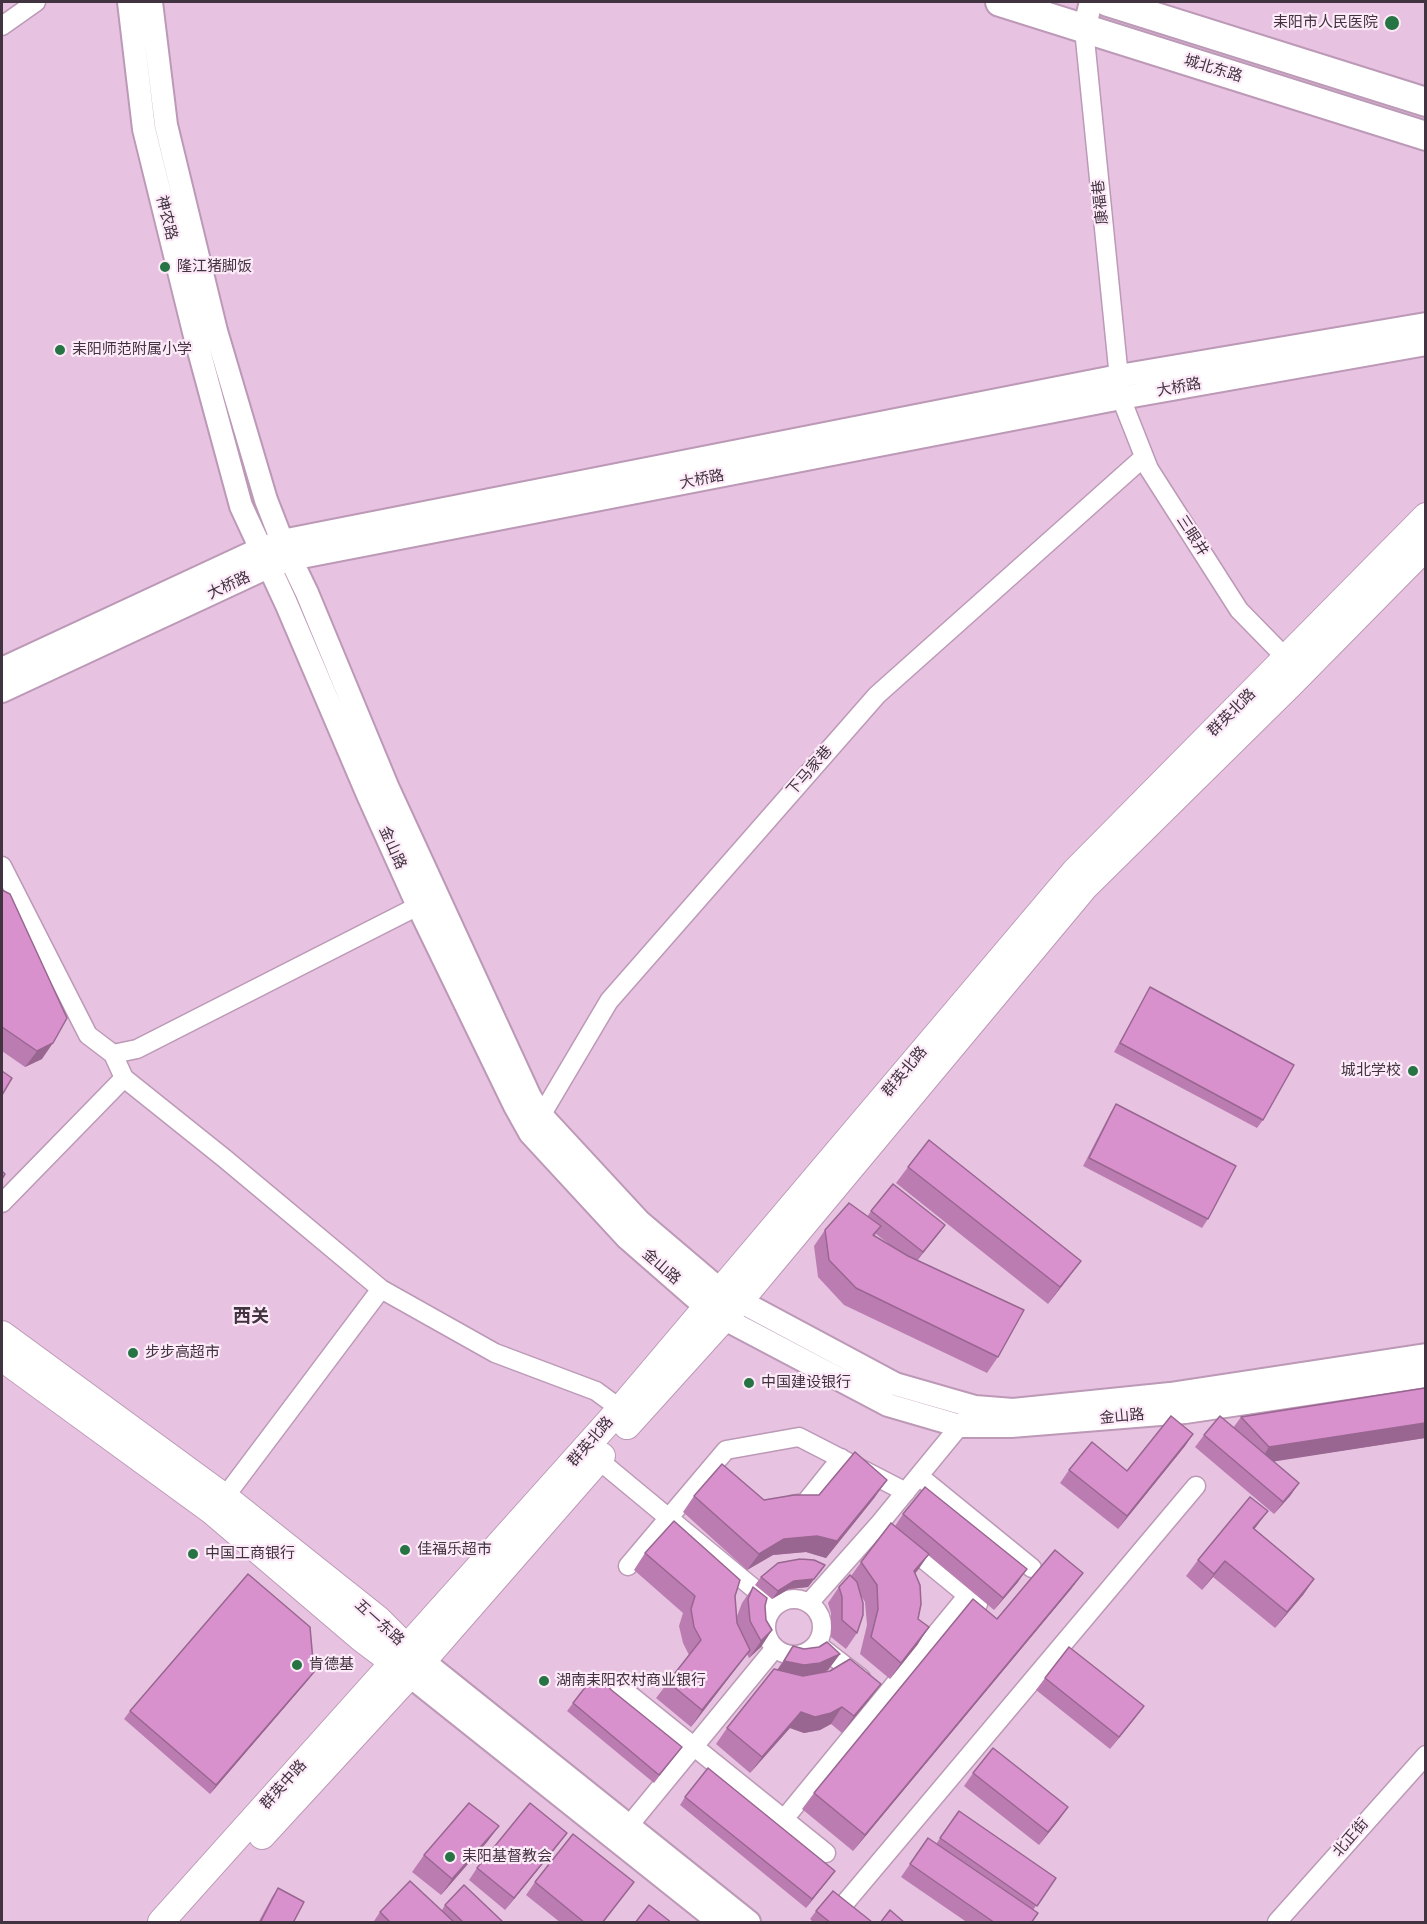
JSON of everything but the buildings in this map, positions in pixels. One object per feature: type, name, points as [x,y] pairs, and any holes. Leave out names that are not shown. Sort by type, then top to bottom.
[{"type":"main road","name":"城北东路","points":[[1000,2],[1425,136]]},
{"type":"main road","points":[[1108,2],[1425,102]]},
{"type":"main road","name":"群英北路","points":[[723,1304],[1075,871],[1425,516]]},
{"type":"main road","name":"群英北路","points":[[408,1662],[1085,887],[1291,684],[1425,547]]},
{"type":"main road","name":"五一东路","points":[[2,1334],[220,1505]]},
{"type":"main road","name":"五一东路","points":[[2,1358],[220,1505],[378,1619],[408,1662]]},
{"type":"main road","name":"群英中路","points":[[161,1923],[408,1662]]},
{"type":"main road","name":"群英中路","points":[[183,1923],[408,1662]]},
{"type":"street","points":[[2,26],[36,2]]},
{"type":"street","name":"神农路","points":[[129,2],[144,129],[195,336],[238,495],[264,558]]},
{"type":"street","name":"神农路","points":[[151,2],[166,125],[216,331],[266,500],[286,550]]},
{"type":"street","points":[[1084,29],[1091,2]]},
{"type":"street","name":"康福巷","points":[[1084,29],[1121,398]]},
{"type":"street","name":"大桥路","points":[[2,669],[286,550],[1119,376],[1425,324]]},
{"type":"street","name":"大桥路","points":[[286,550],[1425,344]]},
{"type":"street","name":"三眼井","points":[[1121,398],[1149,469],[1239,610],[1286,658]]},
{"type":"street","name":"下马家巷","points":[[536,1124],[609,1001],[877,694],[1144,457]]},
{"type":"street","name":"金山路","points":[[286,550],[307,593],[387,786],[530,1097],[536,1124]]},
{"type":"street","name":"大桥路","points":[[2,691],[264,558]]},
{"type":"street","name":"金山路","points":[[264,558],[286,603],[418,906],[515,1106],[640,1222],[723,1304],[888,1405],[960,1426],[1011,1426],[1185,1412],[1425,1376]]},
{"type":"street","points":[[2,866],[88,1035],[113,1054],[124,1078],[381,1289],[495,1353],[596,1391],[627,1414]]},
{"type":"street","points":[[113,1054],[137,1049],[418,906]]},
{"type":"street","points":[[2,1203],[124,1078]]},
{"type":"street","points":[[220,1505],[381,1289]]},
{"type":"street","name":"金山路","points":[[723,1304],[895,1384],[975,1407],[1013,1410],[1170,1394],[1425,1355]]},
{"type":"street","points":[[809,1603],[880,1523],[975,1407]]},
{"type":"street","points":[[628,1566],[668,1518],[712,1475],[726,1450],[799,1437],[906,1492]]},
{"type":"street","points":[[592,1454],[775,1606]]},
{"type":"street","points":[[774,1506],[805,1503],[841,1458]]},
{"type":"street","points":[[919,1476],[1032,1568]]},
{"type":"street","points":[[829,1923],[1196,1486]]},
{"type":"street","points":[[880,1523],[993,1616]]},
{"type":"street","points":[[784,1819],[968,1595]]},
{"type":"street","points":[[790,1599],[799,1599],[815,1608],[822,1624],[822,1633],[817,1644],[805,1653],[796,1656],[786,1655],[775,1648],[766,1635],[765,1625],[775,1606],[790,1599]]},
{"type":"street","points":[[817,1644],[885,1697]]},
{"type":"street","points":[[623,1833],[775,1648]]},
{"type":"street","name":"五一东路","points":[[408,1662],[623,1833],[749,1923]]},
{"type":"street","points":[[620,1687],[826,1853]]},
{"type":"street","name":"北正街","points":[[1277,1923],[1425,1755]]},
{"type":"street","name":"五一东路","points":[[623,1833],[719,1923]]},
{"type":"place","name":"耒阳市人民医院","points":[[1392,23]]},
{"type":"place","name":"隆江猪脚饭","points":[[165,267]]},
{"type":"place","name":"耒阳师范附属小学","points":[[60,350]]},
{"type":"place","name":"城北学校","points":[[1413,1071]]},
{"type":"place","name":"步步高超市","points":[[133,1353]]},
{"type":"place","name":"中国建设银行","points":[[749,1383]]},
{"type":"place","name":"佳福乐超市","points":[[405,1550]]},
{"type":"place","name":"中国工商银行","points":[[193,1554]]},
{"type":"place","name":"肯德基","points":[[297,1665]]},
{"type":"place","name":"湖南耒阳农村商业银行","points":[[544,1681]]},
{"type":"place","name":"耒阳基督教会","points":[[450,1857]]},
{"type":"district","name":"西关","points":[[251,1317]]}]
